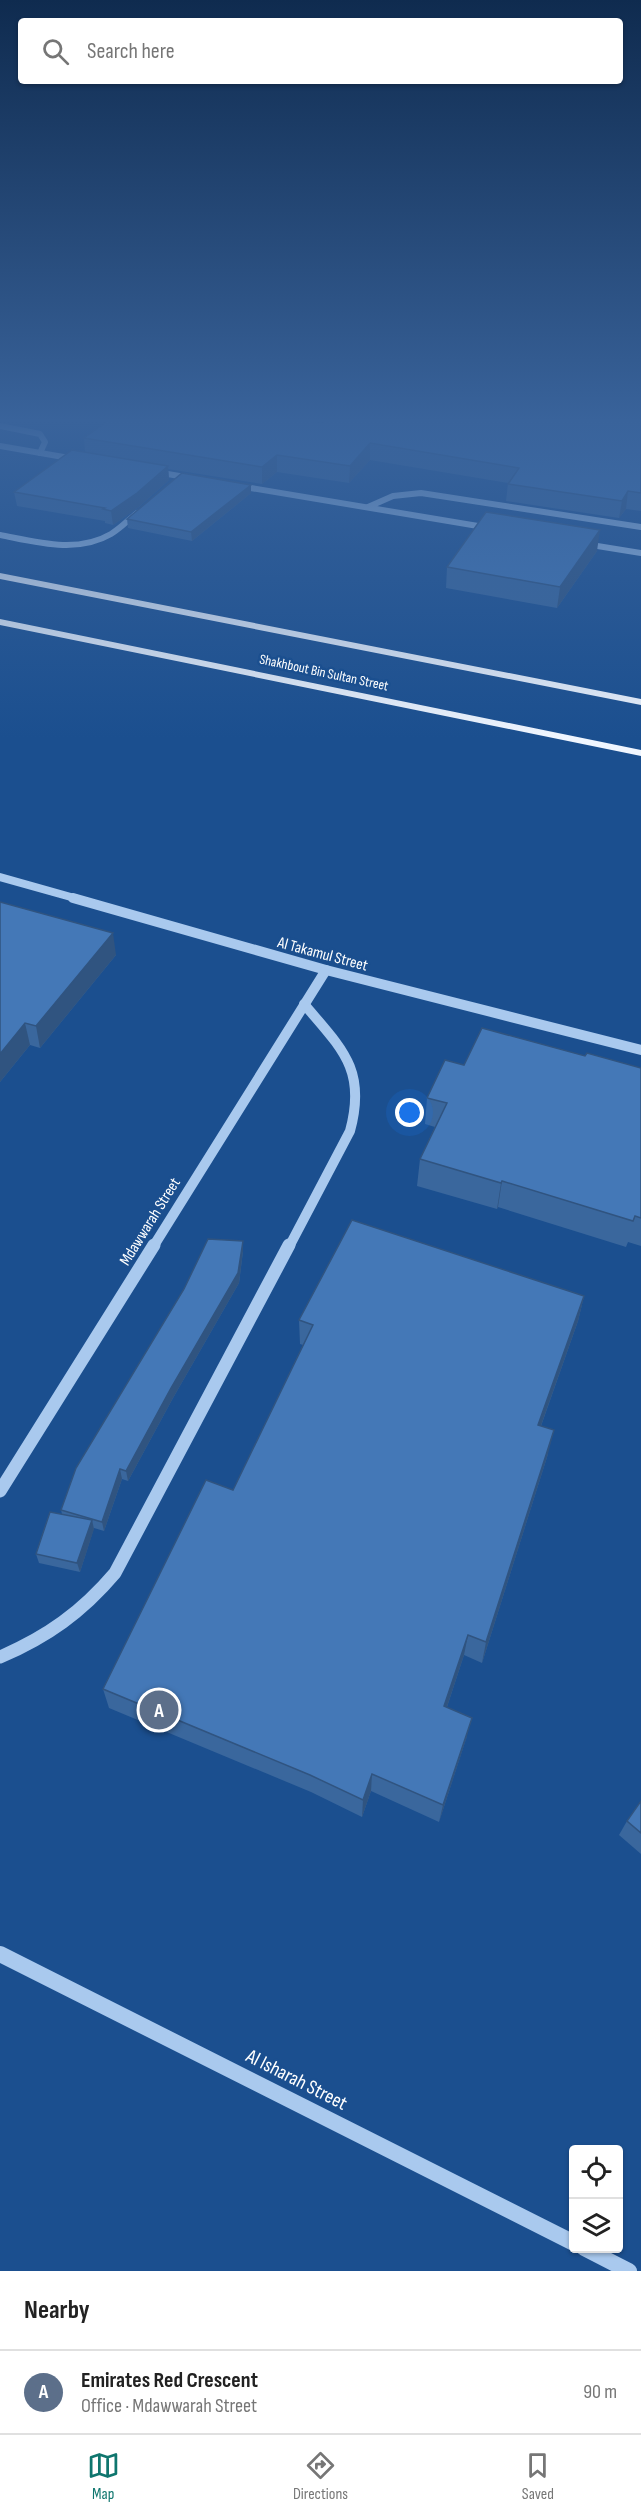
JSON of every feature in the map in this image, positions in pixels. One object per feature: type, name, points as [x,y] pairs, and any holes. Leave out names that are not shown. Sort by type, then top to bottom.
[{"type":"main road","name":"Shakhbout Bin Sultan Street","points":[[0,576],[641,702]]},
{"type":"main road","name":"Shakhbout Bin Sultan Street","points":[[0,621],[641,753]]},
{"type":"street","points":[[0,535],[65,546],[82,544],[111,534],[121,526]]},
{"type":"street","points":[[481,526],[493,528]]},
{"type":"street","points":[[573,542],[641,553]]},
{"type":"street","name":"Al Takamul Street","points":[[0,877],[326,970],[641,1050]]},
{"type":"street","name":"Mdawwarah Street","points":[[0,1491],[326,970]]},
{"type":"street","points":[[0,1657],[35,1643],[66,1624],[94,1600],[115,1573],[350,1131],[357,1112],[358,1092],[354,1072],[345,1054],[304,1004]]},
{"type":"street","name":"Al Isharah Street","points":[[0,1954],[569,2241]]},
{"type":"street","points":[[594,2253],[629,2271]]},
{"type":"building","points":[[161,526],[199,526],[191,532]]},
{"type":"building","points":[[476,526],[575,526],[600,530],[560,587],[447,567]]},
{"type":"building","points":[[0,902],[113,933],[36,1026],[25,1023],[0,1054]]},
{"type":"building","points":[[482,1028],[585,1056],[587,1053],[641,1068],[641,1218],[635,1216],[633,1221],[420,1159],[447,1103],[427,1098],[445,1060],[464,1065]]},
{"type":"building","points":[[352,1220],[584,1296],[538,1425],[554,1430],[486,1642],[468,1635],[444,1706],[472,1718],[443,1805],[372,1774],[363,1800],[310,1775],[103,1689],[206,1480],[233,1490],[313,1325],[299,1320]]},
{"type":"building","points":[[208,1239],[243,1241],[238,1273],[126,1471],[120,1469],[102,1522],[61,1510],[76,1468],[184,1289]]},
{"type":"building","points":[[50,1512],[92,1520],[77,1563],[36,1554]]},
{"type":"building","points":[[641,1801],[641,1833],[627,1821]]},
{"type":"place","name":"Emirates Red Crescent","points":[[159,1710]]}]
